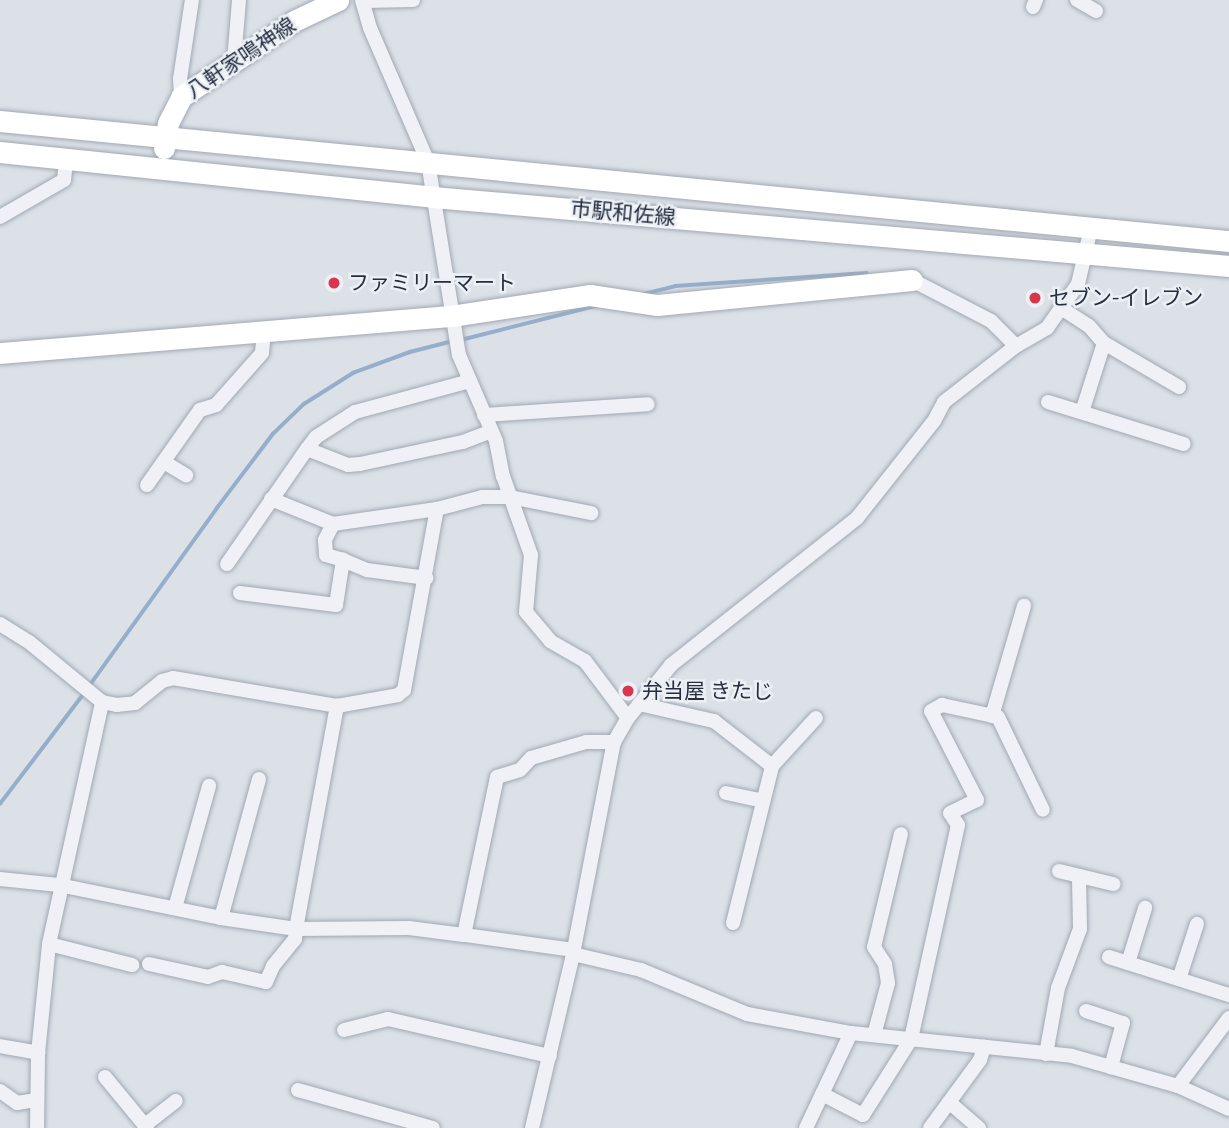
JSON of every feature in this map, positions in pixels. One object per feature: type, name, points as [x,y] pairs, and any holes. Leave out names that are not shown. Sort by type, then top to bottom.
[{"type":"street","points":[[181,97],[180,79],[192,0]]},
{"type":"street","points":[[234,61],[239,0]]},
{"type":"street","name":"八軒家鳴神線","points":[[160,167],[168,122],[181,97],[294,21],[338,0]]},
{"type":"street","points":[[413,0],[363,0],[370,28],[428,162],[459,355],[491,431],[510,497],[531,555],[526,612],[550,641],[585,661],[628,718]]},
{"type":"street","points":[[1077,0],[1096,11]]},
{"type":"street","points":[[0,121],[166,137]]},
{"type":"street","name":"市駅和佐線","points":[[166,137],[1229,241]]},
{"type":"street","points":[[0,152],[160,167]]},
{"type":"street","points":[[0,217],[64,180],[66,160]]},
{"type":"street","name":"市駅和佐線","points":[[160,167],[433,197],[1229,267]]},
{"type":"street","points":[[532,1128],[574,952],[614,742],[628,718],[671,665],[857,518],[934,421],[944,402],[1016,346],[1047,328],[1078,284],[1091,228]]},
{"type":"street","points":[[0,353],[451,316],[590,295],[657,305],[912,280],[990,321],[1016,346]]},
{"type":"street","points":[[1061,308],[1089,326],[1104,343],[1179,387]]},
{"type":"street","points":[[147,485],[200,410],[216,405],[262,353],[264,331]]},
{"type":"street","points":[[1082,412],[1104,343]]},
{"type":"street","points":[[227,564],[316,436],[355,412],[470,381]]},
{"type":"street","points":[[1048,402],[1184,444]]},
{"type":"street","points":[[484,415],[648,404]]},
{"type":"street","points":[[307,449],[348,465],[360,464],[463,442],[491,431]]},
{"type":"street","points":[[164,462],[186,475]]},
{"type":"street","points":[[271,499],[333,524],[437,509],[482,497],[510,497],[591,513]]},
{"type":"street","points":[[0,624],[29,642],[102,702],[117,705],[135,703],[162,681],[173,678],[337,706],[398,695],[404,690],[437,509]]},
{"type":"street","points":[[333,524],[325,540],[326,555],[367,570],[426,578]]},
{"type":"street","points":[[240,593],[336,605],[343,560]]},
{"type":"street","points":[[992,716],[1024,606]]},
{"type":"street","points":[[37,1128],[38,1053],[49,944],[102,702]]},
{"type":"street","points":[[639,704],[714,721],[772,766]]},
{"type":"street","points":[[822,1094],[863,1115],[911,1040],[958,825],[950,813],[977,800],[932,711],[942,705],[998,717],[1044,810]]},
{"type":"street","points":[[149,964],[208,977],[222,972],[266,982],[273,966],[295,939],[337,706]]},
{"type":"street","points":[[733,923],[772,766],[816,718]]},
{"type":"street","points":[[464,935],[497,777],[520,770],[531,758],[586,742],[614,742]]},
{"type":"street","points":[[221,918],[259,779]]},
{"type":"street","points":[[175,908],[209,786]]},
{"type":"street","points":[[726,793],[763,802]]},
{"type":"street","points":[[874,1035],[888,983],[885,964],[874,947],[901,834]]},
{"type":"street","points":[[1059,871],[1113,884]]},
{"type":"street","points":[[1046,1054],[1058,988],[1080,929],[1080,876]]},
{"type":"street","points":[[0,879],[60,884],[221,918],[296,929],[409,928],[574,952],[641,970],[747,1014],[851,1033],[1072,1056],[1178,1086],[1229,1109]]},
{"type":"street","points":[[1128,963],[1145,908]]},
{"type":"street","points":[[1179,979],[1197,924]]},
{"type":"street","points":[[49,944],[132,965]]},
{"type":"street","points":[[1109,957],[1229,995]]},
{"type":"street","points":[[1086,1011],[1124,1023],[1111,1067]]},
{"type":"street","points":[[1178,1086],[1229,1018]]},
{"type":"street","points":[[344,1030],[388,1019],[550,1056]]},
{"type":"street","points":[[806,1128],[851,1033]]},
{"type":"street","points":[[0,1046],[38,1053]]},
{"type":"street","points":[[930,1128],[980,1060],[984,1048]]},
{"type":"street","points":[[105,1077],[146,1127],[176,1101]]},
{"type":"street","points":[[298,1090],[433,1128]]},
{"type":"street","points":[[0,1091],[17,1103],[37,1100]]},
{"type":"street","points":[[949,1101],[979,1128]]},
{"type":"waterway","points":[[644,294],[675,286],[867,273]]},
{"type":"waterway","points":[[461,340],[599,305]]},
{"type":"waterway","points":[[90,685],[273,434],[304,404],[353,373],[410,352],[453,341]]},
{"type":"waterway","points":[[0,804],[85,692]]},
{"type":"place","name":"ファミリーマート","points":[[334,283]]},
{"type":"place","name":"セブン-イレブン","points":[[1035,298]]},
{"type":"place","name":"弁当屋 きたじ","points":[[628,691]]}]
